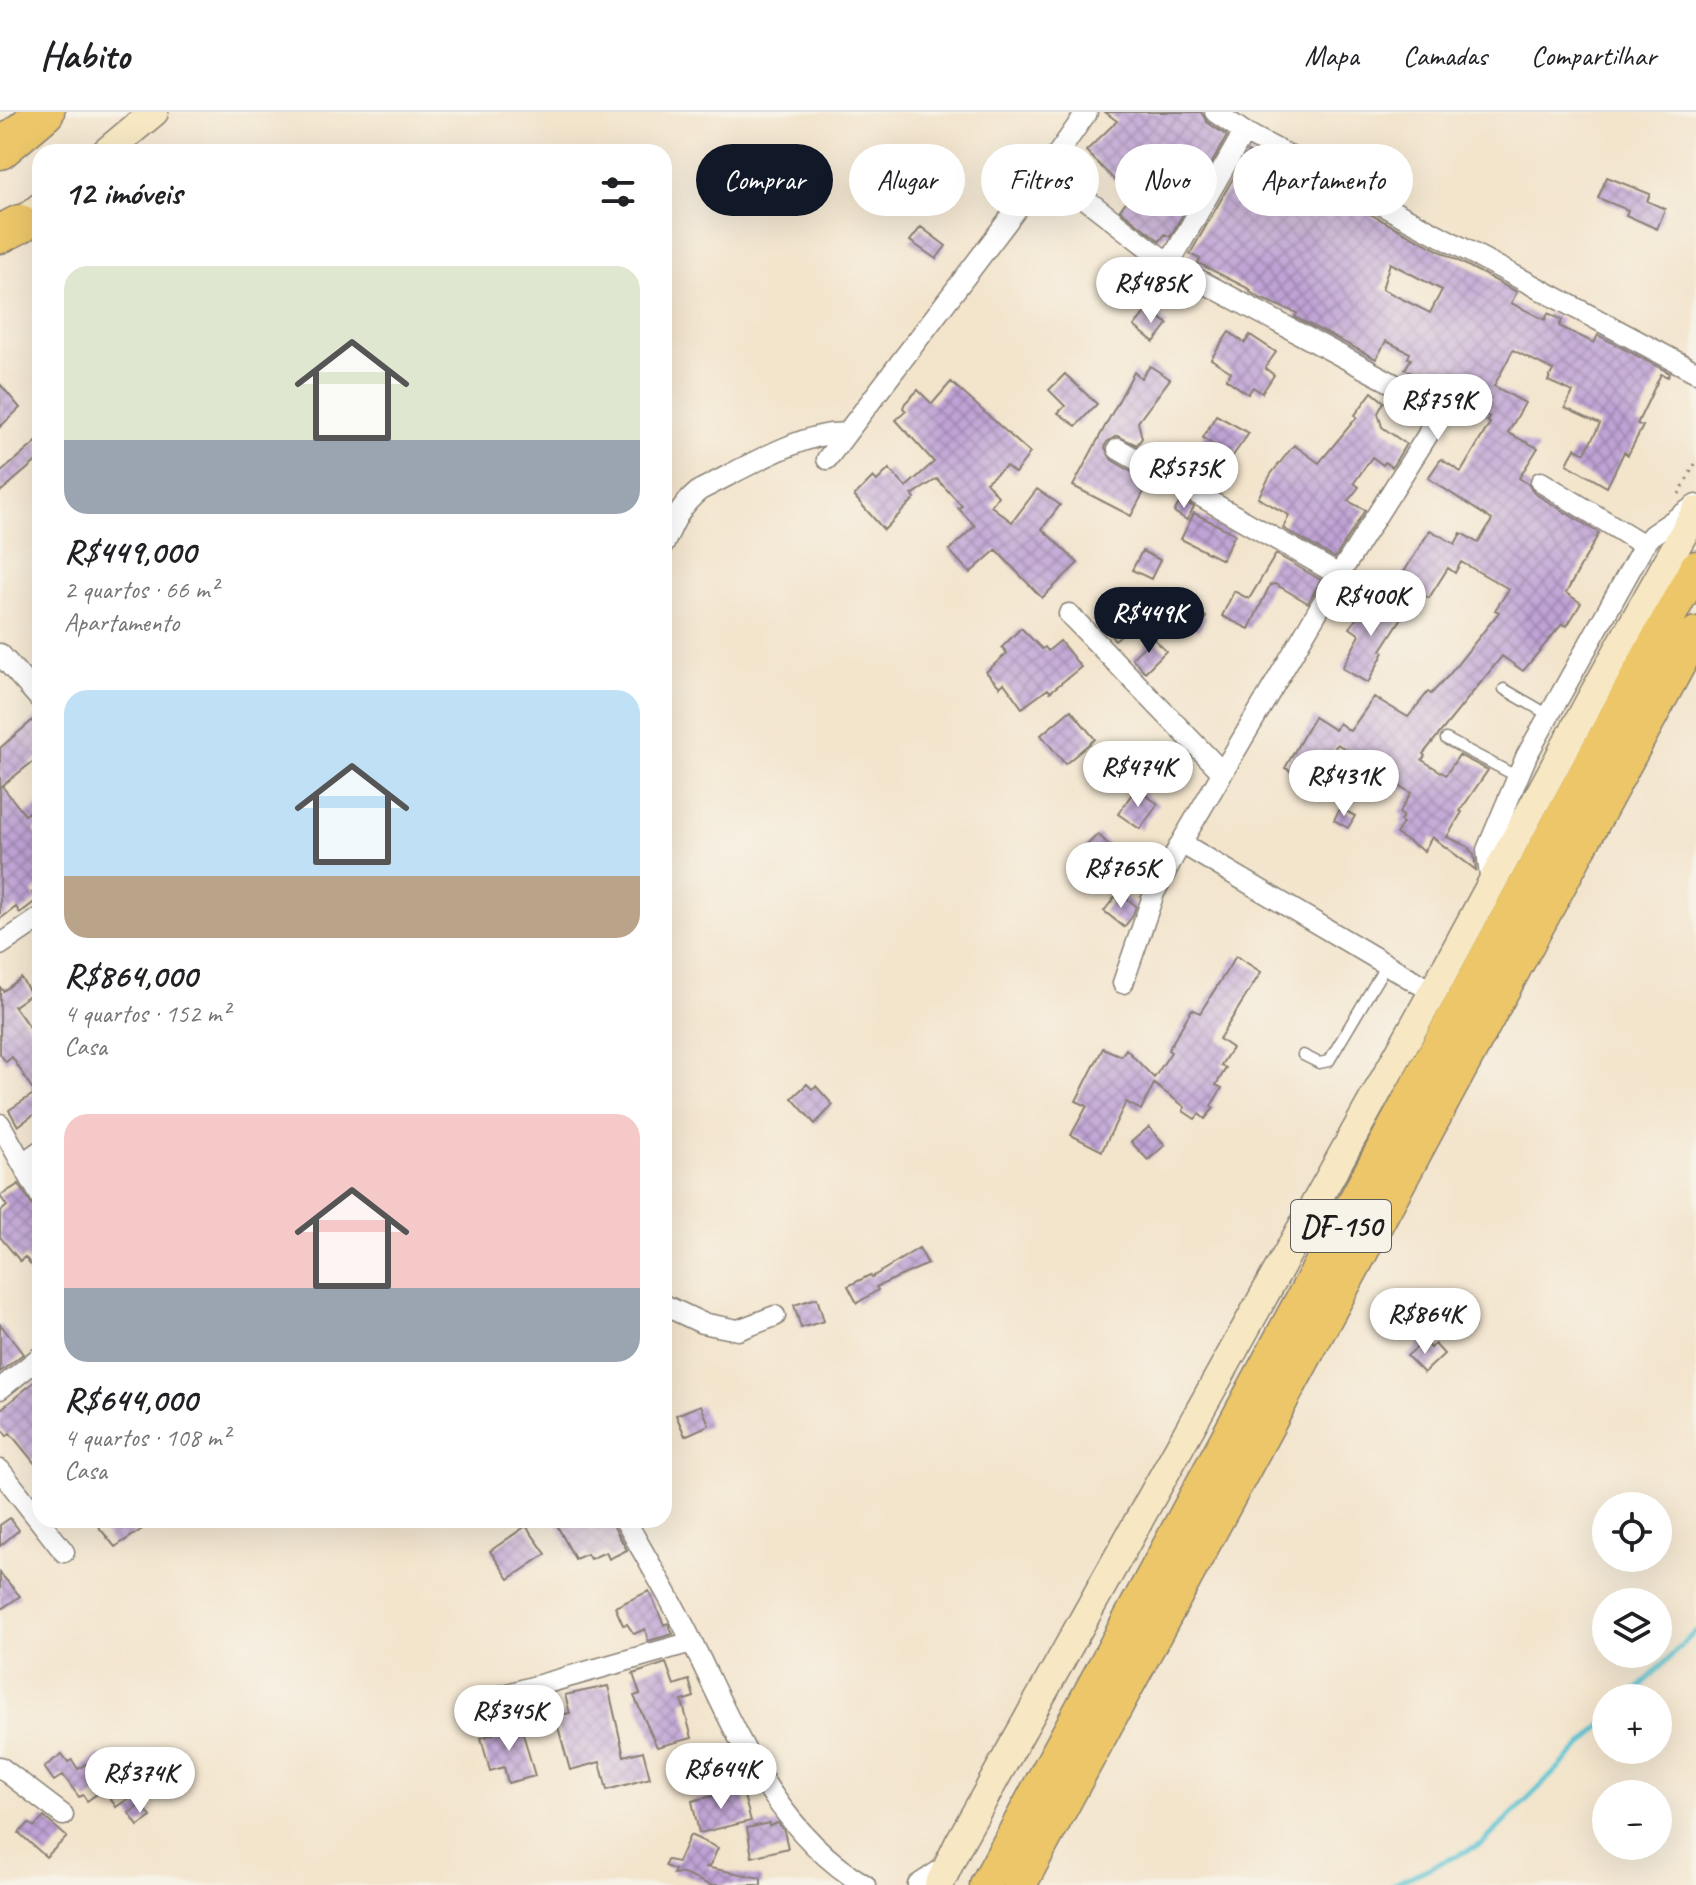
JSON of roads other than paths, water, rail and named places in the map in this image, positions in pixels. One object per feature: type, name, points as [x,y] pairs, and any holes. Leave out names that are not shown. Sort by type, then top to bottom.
[{"type":"highway","points":[[0,150],[45,112]]},
{"type":"main road","name":"DF-150","points":[[986,1885],[1696,567]]},
{"type":"main road","name":"DF-150","points":[[1020,1885],[1696,633]]},
{"type":"street","points":[[116,144],[154,112]]},
{"type":"street","points":[[1065,144],[1087,112]]},
{"type":"street","points":[[1215,112],[1244,132],[1696,372]]},
{"type":"street","points":[[1169,264],[1244,132]]},
{"type":"street","points":[[1099,209],[1169,264],[1418,397],[1432,415],[1427,436],[1339,575],[1181,843],[1154,893],[1123,983]]},
{"type":"street","points":[[827,459],[1011,216]]},
{"type":"street","points":[[672,525],[686,500],[700,490],[797,443],[818,436],[846,434]]},
{"type":"street","points":[[1118,449],[1339,575]]},
{"type":"street","points":[[1541,482],[1644,545]]},
{"type":"street","points":[[1491,886],[1487,850],[1527,755],[1644,545],[1652,535],[1696,505]]},
{"type":"street","points":[[918,1885],[944,1875],[1696,511]]},
{"type":"street","points":[[1069,614],[1221,771]]},
{"type":"street","points":[[0,654],[32,690]]},
{"type":"street","points":[[1527,755],[1552,770]]},
{"type":"street","points":[[1181,843],[1433,992]]},
{"type":"street","points":[[0,945],[32,923]]},
{"type":"street","points":[[0,1124],[32,1180]]},
{"type":"street","points":[[23,1163],[32,1157]]},
{"type":"street","points":[[672,1309],[702,1323],[738,1330],[775,1316]]},
{"type":"street","points":[[0,1389],[32,1363]]},
{"type":"street","points":[[0,1470],[32,1511]]},
{"type":"street","points":[[45,1528],[64,1552]]},
{"type":"street","points":[[629,1528],[760,1776],[787,1814],[833,1865],[865,1885]]},
{"type":"street","points":[[483,1701],[692,1642]]},
{"type":"street","points":[[0,1767],[63,1815]]},
{"type":"lane","points":[[1504,689],[1549,715]]},
{"type":"lane","points":[[1446,739],[1518,777]]},
{"type":"lane","points":[[1303,1055],[1319,1063],[1329,1061],[1386,965]]},
{"type":"waterway","points":[[1643,1684],[1696,1631]]},
{"type":"waterway","points":[[1392,1885],[1482,1844],[1592,1735]]}]
